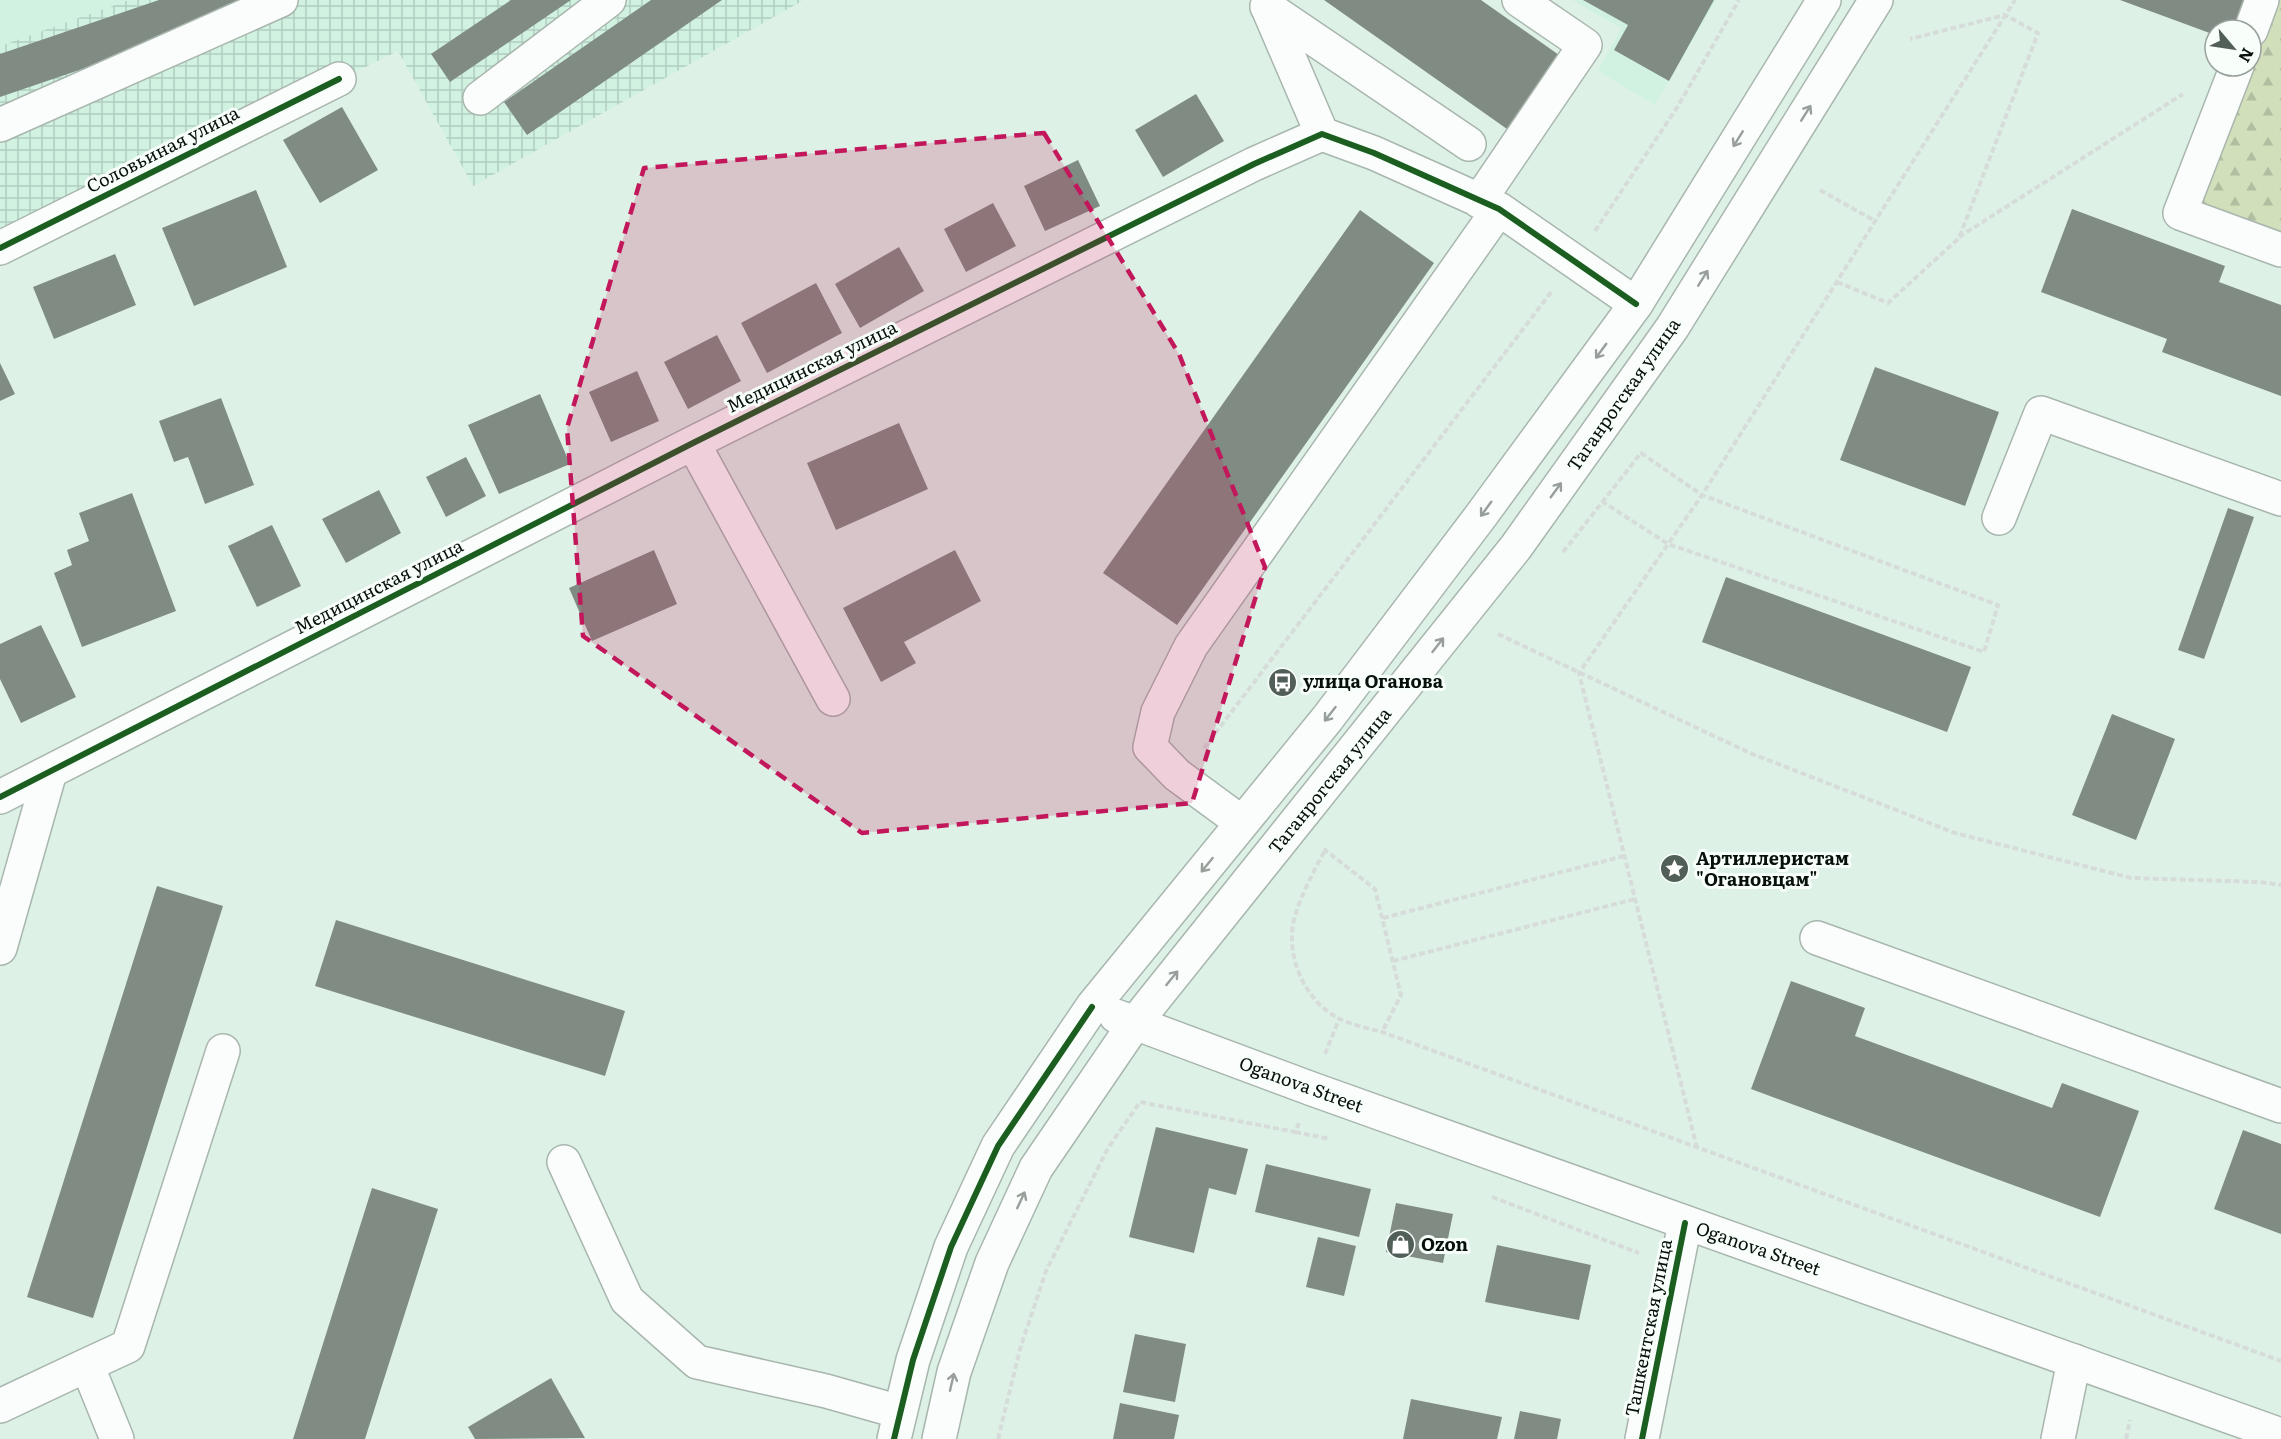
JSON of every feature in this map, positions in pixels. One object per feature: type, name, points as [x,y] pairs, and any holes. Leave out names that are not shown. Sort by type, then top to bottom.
[{"type":"main road","points":[[0,125],[281,0]]},
{"type":"main road","points":[[480,98],[609,0]]},
{"type":"main road","points":[[1241,822],[1177,775],[1150,747],[1158,712],[1191,646],[1489,205],[1585,45],[1519,0]]},
{"type":"main road","points":[[564,1162],[627,1300],[697,1362],[826,1391],[897,1426],[912,1360],[951,1247],[998,1146],[1092,1007],[1348,691],[1480,517],[1636,304],[1824,0]]},
{"type":"main road","name":"Таганрогская улица","points":[[939,1439],[954,1372],[992,1263],[1036,1168],[1135,1023],[1516,547],[1672,328],[1876,0]]},
{"type":"main road","points":[[2255,18],[2262,0]]},
{"type":"main road","points":[[1262,3],[1323,134],[1374,153],[1489,205],[1672,328]]},
{"type":"main road","points":[[1262,3],[1469,144]]},
{"type":"main road","points":[[2232,78],[2180,213],[2281,250]]},
{"type":"main road","name":"Соловьиная улица","points":[[0,248],[339,79]]},
{"type":"main road","name":"Медицинская улица","points":[[0,797],[693,443],[1254,164],[1323,134]]},
{"type":"main road","points":[[2000,518],[2041,413],[2281,499]]},
{"type":"main road","points":[[693,443],[833,699]]},
{"type":"main road","points":[[0,948],[50,772]]},
{"type":"main road","points":[[1817,938],[2281,1107]]},
{"type":"main road","name":"Oganova Street","points":[[1092,1007],[1312,1089],[2281,1435]]},
{"type":"main road","points":[[0,1406],[128,1346],[223,1051]]},
{"type":"main road","name":"Ташкентская улица","points":[[1642,1439],[1685,1223]]},
{"type":"main road","points":[[2058,1439],[2074,1361]]},
{"type":"main road","points":[[87,1365],[117,1439]]},
{"type":"path","points":[[1202,751],[1575,262],[1678,106],[1739,0]]},
{"type":"path","points":[[1697,1148],[1579,673],[1702,495],[2014,0]]},
{"type":"path","points":[[1910,39],[2005,15],[2038,33],[1959,238]]},
{"type":"path","points":[[1837,282],[1888,303],[1959,238],[2187,92]]},
{"type":"path","points":[[1820,190],[1875,221]]},
{"type":"path","points":[[1561,554],[1641,453],[1702,495],[1998,605],[1984,652],[1668,544],[1603,502]]},
{"type":"path","points":[[1491,643],[1505,625]]},
{"type":"path","points":[[1498,634],[1750,753],[1955,833],[2131,878],[2260,882],[2281,885]]},
{"type":"path","points":[[1333,842],[1315,868],[1293,924],[1293,955],[1304,985],[1320,1006],[1339,1019],[1382,1032],[2281,1361]]},
{"type":"path","points":[[1326,850],[1375,889],[1401,995],[1382,1032]]},
{"type":"path","points":[[1383,918],[1624,856]]},
{"type":"path","points":[[1393,961],[1635,899]]},
{"type":"path","points":[[1295,1132],[1339,1019]]},
{"type":"path","points":[[998,1439],[1020,1349],[1046,1271],[1108,1148],[1140,1102],[1336,1140]]},
{"type":"path","points":[[1490,1196],[1676,1267]]},
{"type":"highlighted area","points":[[1044,133],[1179,354],[1265,567],[1192,803],[862,833],[583,636],[567,428],[644,168]]},
{"type":"shaded area","points":[[0,0],[129,0],[0,46]]},
{"type":"shaded area","points":[[129,0],[804,0],[473,186],[398,51],[0,247],[0,46]]},
{"type":"shaded area","points":[[1572,0],[1716,0],[1655,105],[1598,71],[1621,28]]},
{"type":"green space","points":[[2273,0],[2281,0],[2281,238],[2194,206],[2246,78],[2263,78],[2263,26]]},
{"type":"building","points":[[159,0],[260,0],[197,30],[0,97],[0,54]]},
{"type":"building","points":[[511,0],[571,0],[450,82],[431,54]]},
{"type":"building","points":[[651,0],[722,0],[527,135],[504,102]]},
{"type":"building","points":[[1324,0],[1481,0],[1559,55],[1507,129]]},
{"type":"building","points":[[1583,0],[1714,0],[1669,81],[1614,50],[1628,25]]},
{"type":"building","points":[[2120,0],[2245,0],[2238,18],[2203,18],[2203,31]]},
{"type":"building","points":[[1196,94],[1224,141],[1163,177],[1135,130]]},
{"type":"building","points":[[342,107],[378,170],[320,203],[283,140]]},
{"type":"building","points":[[1078,160],[1100,206],[1045,231],[1024,186]]},
{"type":"building","points":[[256,190],[287,267],[194,306],[162,228]]},
{"type":"building","points":[[993,203],[1016,246],[966,272],[944,229]]},
{"type":"building","points":[[2072,209],[2225,266],[2219,282],[2281,305],[2281,396],[2162,352],[2167,339],[2041,292]]},
{"type":"building","points":[[1360,210],[1434,263],[1177,625],[1103,573]]},
{"type":"building","points":[[899,247],[924,291],[860,328],[835,284]]},
{"type":"building","points":[[115,254],[136,305],[54,339],[33,287]]},
{"type":"building","points":[[816,283],[842,333],[767,373],[741,323]]},
{"type":"building","points":[[717,335],[741,381],[688,409],[664,362]]},
{"type":"building","points":[[0,363],[15,394],[0,401]]},
{"type":"building","points":[[1875,367],[1999,412],[1965,506],[1840,460]]},
{"type":"building","points":[[637,371],[659,421],[611,442],[589,392]]},
{"type":"building","points":[[540,394],[570,464],[499,494],[468,425]]},
{"type":"building","points":[[221,398],[254,485],[205,504],[188,457],[174,462],[159,421]]},
{"type":"building","points":[[899,423],[928,489],[836,530],[807,463]]},
{"type":"building","points":[[466,457],[486,496],[446,517],[426,477]]},
{"type":"building","points":[[379,490],[401,533],[346,563],[322,519]]},
{"type":"building","points":[[132,493],[176,611],[82,647],[54,573],[72,565],[67,550],[89,541],[79,513]]},
{"type":"building","points":[[2228,508],[2254,517],[2204,659],[2178,650]]},
{"type":"building","points":[[272,525],[301,586],[257,607],[228,546]]},
{"type":"building","points":[[654,550],[677,604],[592,641],[569,588]]},
{"type":"building","points":[[955,550],[981,601],[904,642],[916,663],[881,682],[843,608]]},
{"type":"building","points":[[1726,577],[1971,667],[1947,732],[1702,642]]},
{"type":"building","points":[[41,625],[76,697],[21,723],[0,679],[0,644]]},
{"type":"building","points":[[2112,714],[2175,739],[2136,840],[2072,815]]},
{"type":"building","points":[[157,886],[223,906],[93,1318],[27,1297]]},
{"type":"building","points":[[336,920],[625,1011],[605,1076],[315,986]]},
{"type":"building","points":[[1791,981],[1865,1008],[1855,1036],[2052,1108],[2062,1083],[2139,1111],[2100,1217],[1751,1089]]},
{"type":"building","points":[[1156,1127],[1248,1149],[1236,1195],[1209,1188],[1194,1253],[1129,1237]]},
{"type":"building","points":[[2243,1130],[2281,1144],[2281,1234],[2214,1209]]},
{"type":"building","points":[[1266,1164],[1371,1189],[1359,1237],[1255,1212]]},
{"type":"building","points":[[372,1188],[438,1209],[365,1439],[293,1439]]},
{"type":"building","points":[[1396,1203],[1453,1214],[1443,1263],[1386,1252]]},
{"type":"building","points":[[1318,1237],[1356,1246],[1344,1296],[1306,1287]]},
{"type":"building","points":[[1497,1245],[1591,1265],[1579,1320],[1485,1302]]},
{"type":"building","points":[[1135,1334],[1186,1344],[1175,1402],[1123,1392]]},
{"type":"building","points":[[551,1378],[585,1438],[475,1439],[468,1427]]},
{"type":"building","points":[[1411,1399],[1502,1417],[1497,1439],[1403,1439]]},
{"type":"building","points":[[1120,1403],[1179,1415],[1174,1439],[1113,1439]]},
{"type":"building","points":[[1520,1411],[1561,1419],[1557,1439],[1514,1439]]},
{"type":"cycle path","points":[[0,248],[339,79]]},
{"type":"cycle path","points":[[0,797],[693,443],[1254,164],[1322,134],[1374,153],[1499,209],[1636,304]]},
{"type":"cycle path","points":[[894,1439],[913,1360],[951,1247],[998,1146],[1092,1007]]},
{"type":"cycle path","points":[[1642,1439],[1685,1223]]},
{"type":"place","name":"улица Оганова","points":[[1282,682]]},
{"type":"place","name":"Артиллеристам \"Огановцам\"","points":[[1675,869]]},
{"type":"place","name":"Ozon","points":[[1400,1245]]}]
